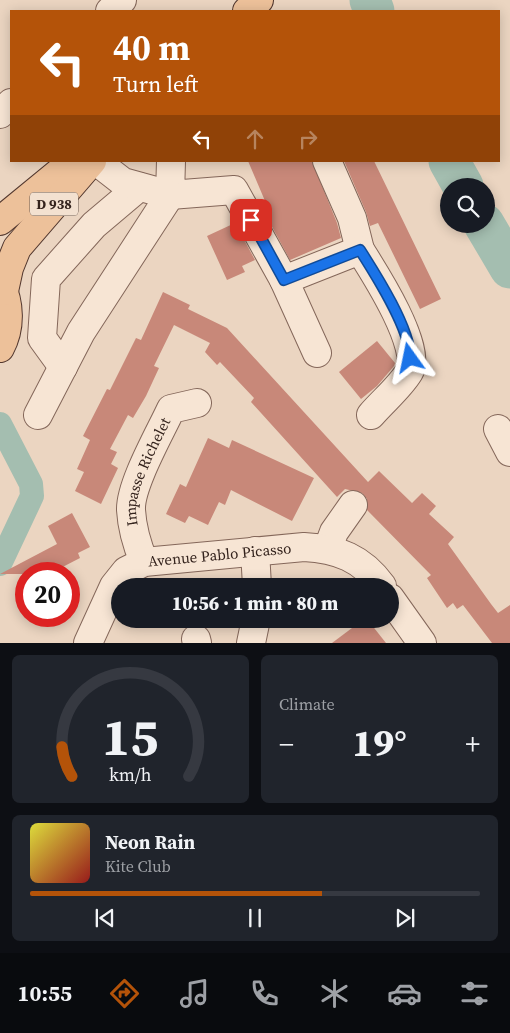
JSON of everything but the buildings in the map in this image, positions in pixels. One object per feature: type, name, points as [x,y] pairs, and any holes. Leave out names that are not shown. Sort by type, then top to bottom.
[{"type":"main road","points":[[248,10],[259,0]]},
{"type":"main road","name":"D 938","points":[[0,221],[72,162]]},
{"type":"main road","name":"D 938","points":[[0,348],[7,328],[8,309],[2,287],[18,248],[93,162]]},
{"type":"street","points":[[111,10],[122,0]]},
{"type":"street","points":[[0,114],[10,104]]},
{"type":"street","points":[[95,162],[123,182],[170,195],[234,190],[284,280],[317,353]]},
{"type":"street","points":[[38,414],[81,332],[170,195],[171,162]]},
{"type":"street","points":[[327,162],[352,218],[360,250],[380,282],[411,346],[410,370],[371,415]]},
{"type":"street","points":[[63,367],[42,338],[46,279],[94,225],[139,187]]},
{"type":"street","points":[[284,280],[360,250]]},
{"type":"street","name":"Impasse Richelet","points":[[144,562],[136,543],[131,508],[133,491],[171,409],[197,403]]},
{"type":"street","points":[[328,548],[334,532],[353,505]]},
{"type":"street","name":"Avenue Pablo Picasso","points":[[88,643],[114,586],[126,571],[144,562],[304,547],[328,548],[364,566],[375,578]]},
{"type":"street","points":[[255,551],[257,578]]},
{"type":"street","points":[[399,611],[422,643]]},
{"type":"street","points":[[251,643],[254,628]]},
{"type":"waterway","points":[[370,0],[374,10]]},
{"type":"waterway","points":[[450,162],[459,178]]},
{"type":"waterway","points":[[489,233],[510,268]]},
{"type":"waterway","points":[[0,424],[31,484],[32,496],[0,564]]},
{"type":"route","points":[[251,220],[284,280],[360,250],[380,282],[411,346],[410,358]]}]
